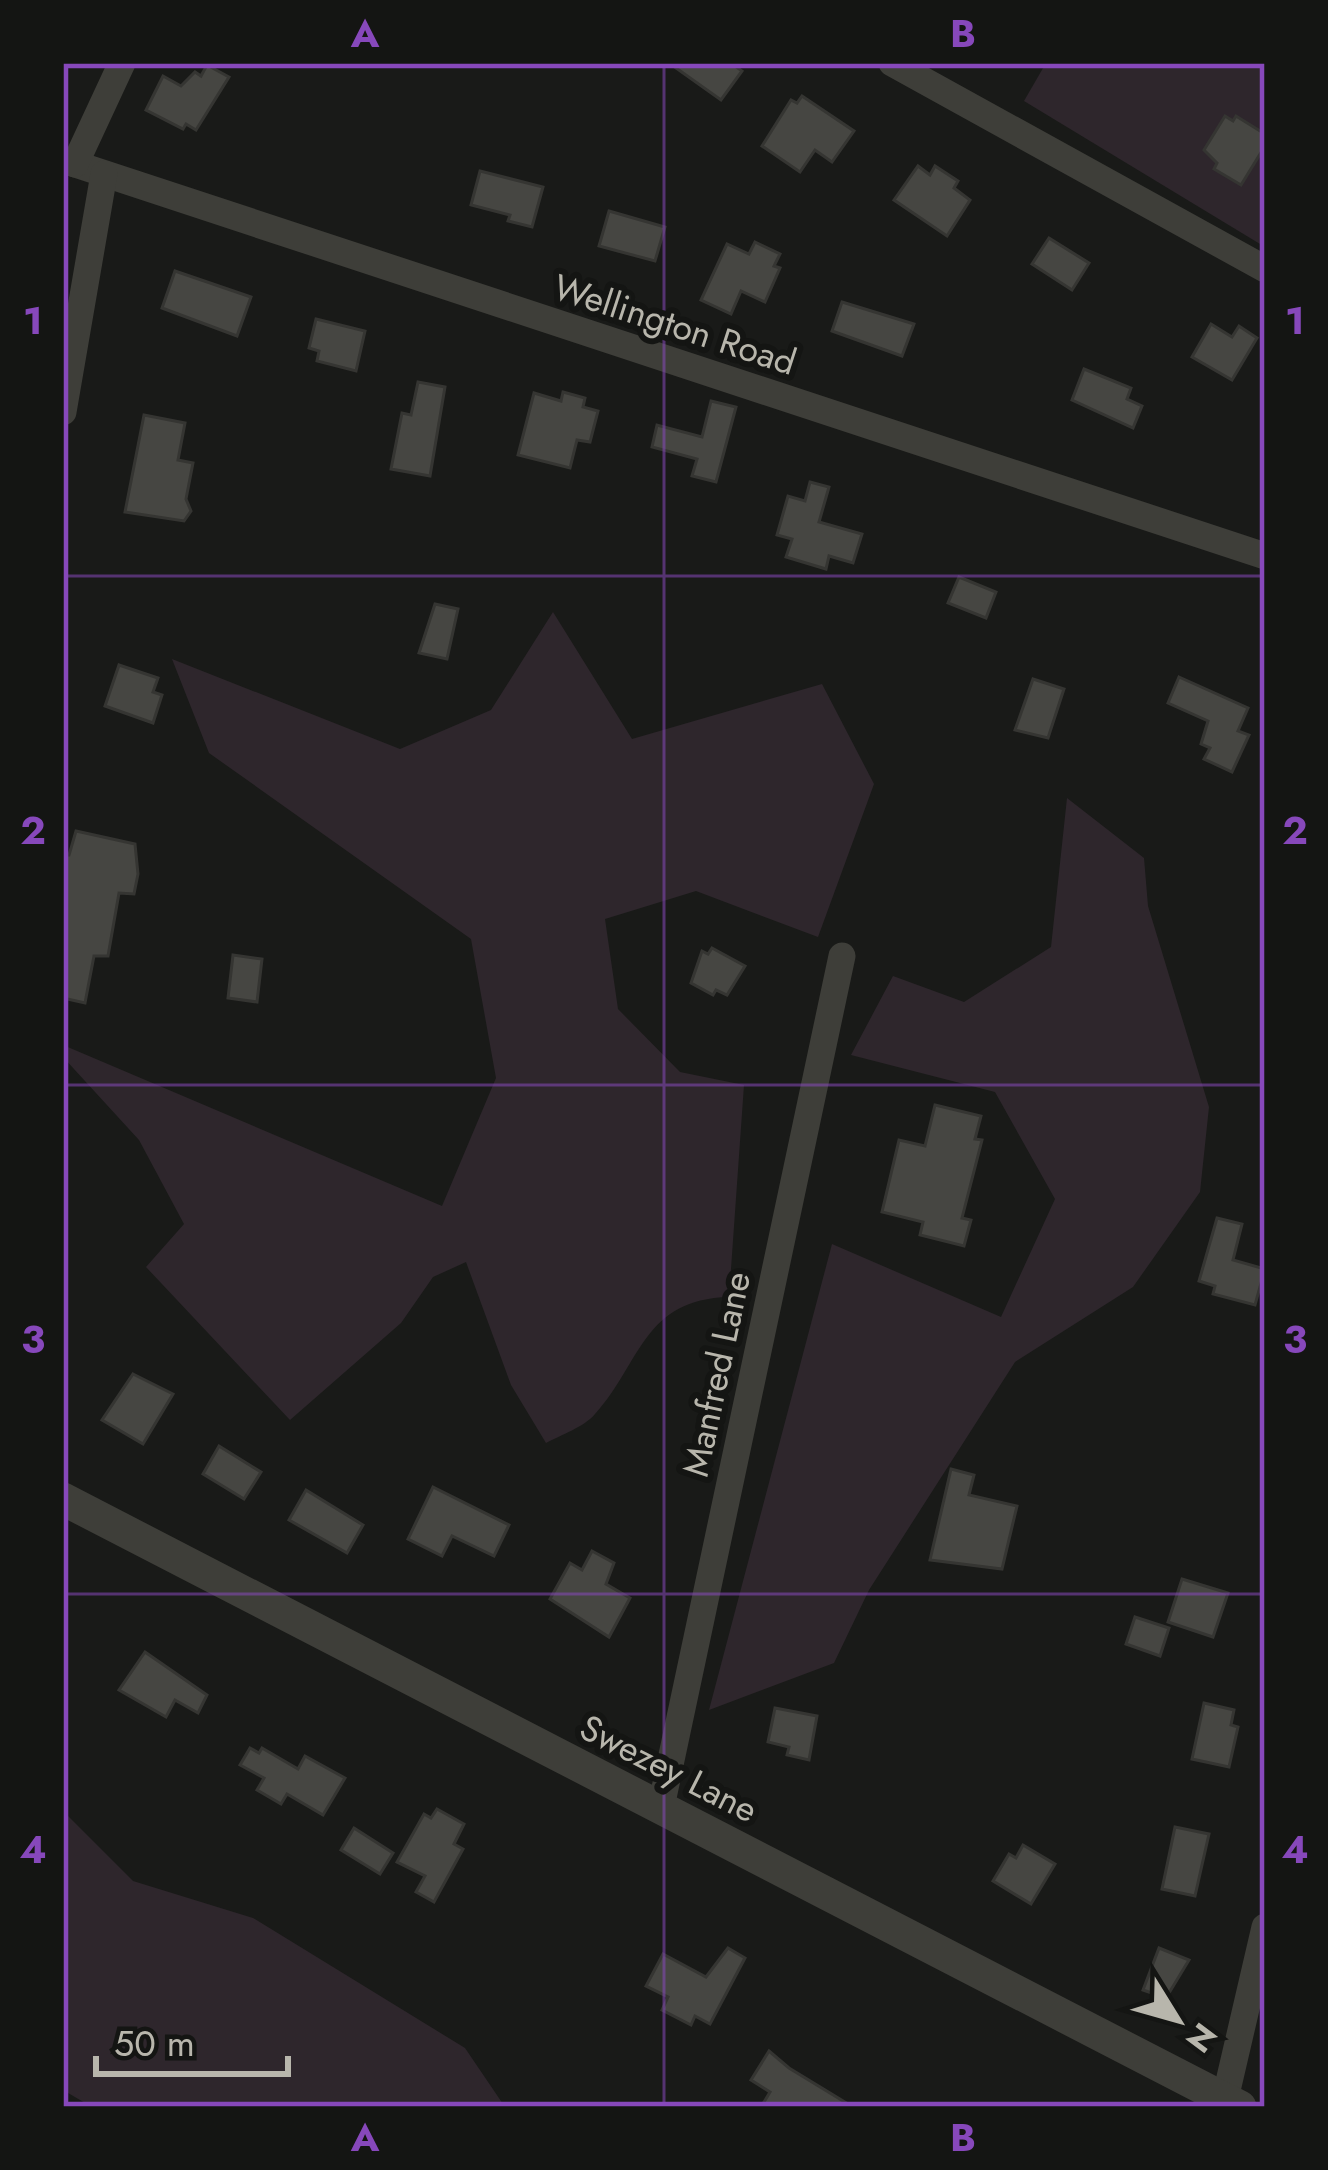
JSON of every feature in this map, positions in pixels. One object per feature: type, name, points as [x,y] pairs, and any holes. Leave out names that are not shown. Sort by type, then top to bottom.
[{"type":"street","points":[[69,162],[122,63]]},
{"type":"street","points":[[892,63],[1265,269]]},
{"type":"street","name":"Wellington Road","points":[[69,162],[1265,556]]},
{"type":"street","points":[[63,412],[104,174]]},
{"type":"street","name":"Manfred Lane","points":[[661,1808],[842,956]]},
{"type":"street","name":"Swezey Lane","points":[[63,1499],[1232,2103]]},
{"type":"street","points":[[1232,2103],[1265,1927]]},
{"type":"shaded area","points":[[1046,63],[1265,63],[1265,247],[1024,101]]},
{"type":"shaded area","points":[[553,612],[632,739],[822,684],[874,784],[818,937],[696,891],[605,919],[618,1009],[680,1072],[744,1085],[729,1297],[700,1301],[661,1321],[595,1414],[546,1443],[511,1385],[466,1262],[433,1277],[401,1323],[290,1420],[146,1267],[184,1224],[139,1140],[63,1057],[63,1045],[442,1206],[496,1078],[471,939],[209,753],[172,659],[400,749],[491,710]]},
{"type":"shaded area","points":[[1067,798],[1144,858],[1148,906],[1209,1107],[1200,1192],[1133,1287],[1015,1362],[869,1590],[834,1663],[709,1710],[832,1244],[1001,1317],[1055,1199],[995,1092],[851,1055],[893,976],[964,1002],[1051,947]]},
{"type":"shaded area","points":[[63,1811],[133,1881],[253,1918],[465,2048],[505,2107],[92,2107],[63,2090]]},
{"type":"building","points":[[669,63],[731,63],[742,71],[721,100]]},
{"type":"building","points":[[207,65],[229,77],[196,130],[186,124],[183,129],[146,110],[163,76],[181,86],[195,72],[201,76]]},
{"type":"building","points":[[802,96],[854,131],[832,162],[815,150],[800,172],[762,146],[791,100],[797,103]]},
{"type":"building","points":[[1225,116],[1233,121],[1236,116],[1265,134],[1265,146],[1241,185],[1214,169],[1217,163],[1204,150]]},
{"type":"building","points":[[918,166],[930,175],[935,166],[958,181],[954,188],[970,200],[947,236],[894,200]]},
{"type":"building","points":[[480,171],[543,187],[532,227],[508,221],[510,215],[471,205]]},
{"type":"building","points":[[609,211],[665,227],[655,261],[599,246]]},
{"type":"building","points":[[1049,238],[1089,263],[1072,290],[1032,264]]},
{"type":"building","points":[[755,242],[780,254],[774,266],[780,268],[765,302],[741,291],[731,314],[701,300],[727,244],[749,254]]},
{"type":"building","points":[[175,271],[251,297],[237,336],[162,308]]},
{"type":"building","points":[[842,302],[914,324],[902,356],[832,331]]},
{"type":"building","points":[[316,319],[365,331],[356,371],[317,361],[319,351],[309,348]]},
{"type":"building","points":[[1211,324],[1232,337],[1239,326],[1257,338],[1232,380],[1192,357]]},
{"type":"building","points":[[1084,369],[1131,388],[1127,399],[1142,406],[1133,428],[1072,400]]},
{"type":"building","points":[[418,382],[445,387],[430,476],[391,469],[402,413],[411,415]]},
{"type":"building","points":[[563,392],[585,398],[583,407],[598,411],[590,442],[577,440],[570,468],[518,455],[534,393],[561,401]]},
{"type":"building","points":[[711,401],[736,407],[716,482],[692,476],[697,459],[652,447],[657,425],[702,437]]},
{"type":"building","points":[[144,415],[185,423],[178,460],[193,463],[186,499],[191,511],[184,521],[125,512]]},
{"type":"building","points":[[810,482],[829,487],[819,522],[862,534],[853,563],[829,556],[826,569],[786,557],[792,539],[777,535],[788,496],[805,501]]},
{"type":"building","points":[[959,577],[996,592],[986,618],[948,603]]},
{"type":"building","points":[[435,604],[458,609],[447,659],[419,653]]},
{"type":"building","points":[[119,665],[158,678],[153,692],[162,695],[153,723],[105,706]]},
{"type":"building","points":[[1179,677],[1248,708],[1238,731],[1249,735],[1232,772],[1204,759],[1210,748],[1201,744],[1208,721],[1168,703]]},
{"type":"building","points":[[1033,679],[1064,689],[1048,738],[1015,730]]},
{"type":"building","points":[[76,831],[135,844],[138,874],[134,894],[119,893],[108,956],[94,956],[85,1003],[63,998],[63,855],[69,855]]},
{"type":"building","points":[[712,948],[745,966],[727,995],[716,990],[713,995],[691,983],[702,951],[708,954]]},
{"type":"building","points":[[233,955],[262,959],[257,1002],[228,998]]},
{"type":"building","points":[[935,1105],[981,1116],[975,1139],[982,1140],[962,1218],[971,1220],[964,1246],[920,1235],[923,1222],[882,1212],[899,1140],[925,1146]]},
{"type":"building","points":[[1217,1218],[1242,1224],[1233,1260],[1265,1269],[1255,1305],[1213,1294],[1215,1286],[1199,1281]]},
{"type":"building","points":[[133,1374],[173,1394],[143,1444],[102,1420]]},
{"type":"building","points":[[219,1446],[261,1472],[244,1499],[203,1474]]},
{"type":"building","points":[[951,1469],[974,1475],[969,1495],[1017,1506],[1002,1569],[930,1560]]},
{"type":"building","points":[[433,1487],[509,1525],[494,1556],[452,1536],[442,1556],[408,1539]]},
{"type":"building","points":[[306,1490],[363,1525],[347,1553],[289,1520]]},
{"type":"building","points":[[592,1551],[614,1563],[606,1584],[630,1598],[609,1637],[550,1599],[570,1563],[582,1570]]},
{"type":"building","points":[[1182,1579],[1228,1593],[1213,1637],[1168,1622]]},
{"type":"building","points":[[1135,1617],[1169,1628],[1160,1656],[1126,1644]]},
{"type":"building","points":[[145,1652],[207,1695],[198,1713],[175,1700],[166,1717],[119,1690]]},
{"type":"building","points":[[1204,1703],[1234,1710],[1231,1725],[1238,1727],[1229,1767],[1192,1759]]},
{"type":"building","points":[[775,1708],[817,1716],[809,1760],[787,1755],[789,1747],[768,1742]]},
{"type":"building","points":[[250,1748],[259,1753],[262,1748],[298,1769],[305,1756],[345,1778],[323,1815],[287,1794],[281,1804],[257,1790],[264,1778],[240,1765]]},
{"type":"building","points":[[437,1809],[464,1824],[454,1844],[463,1849],[434,1902],[416,1892],[425,1876],[397,1862],[424,1814],[431,1818]]},
{"type":"building","points":[[1175,1827],[1209,1834],[1195,1896],[1162,1889]]},
{"type":"building","points":[[354,1828],[393,1853],[380,1874],[341,1850]]},
{"type":"building","points":[[1023,1845],[1055,1864],[1031,1904],[993,1881],[1009,1854],[1016,1858]]},
{"type":"building","points":[[728,1948],[745,1958],[710,2024],[695,2016],[691,2025],[662,2010],[668,1997],[646,1986],[663,1954],[706,1977]]},
{"type":"building","points":[[1159,1948],[1189,1960],[1166,1998],[1143,1990]]},
{"type":"building","points":[[769,2051],[853,2107],[761,2107],[770,2092],[751,2080]]}]
